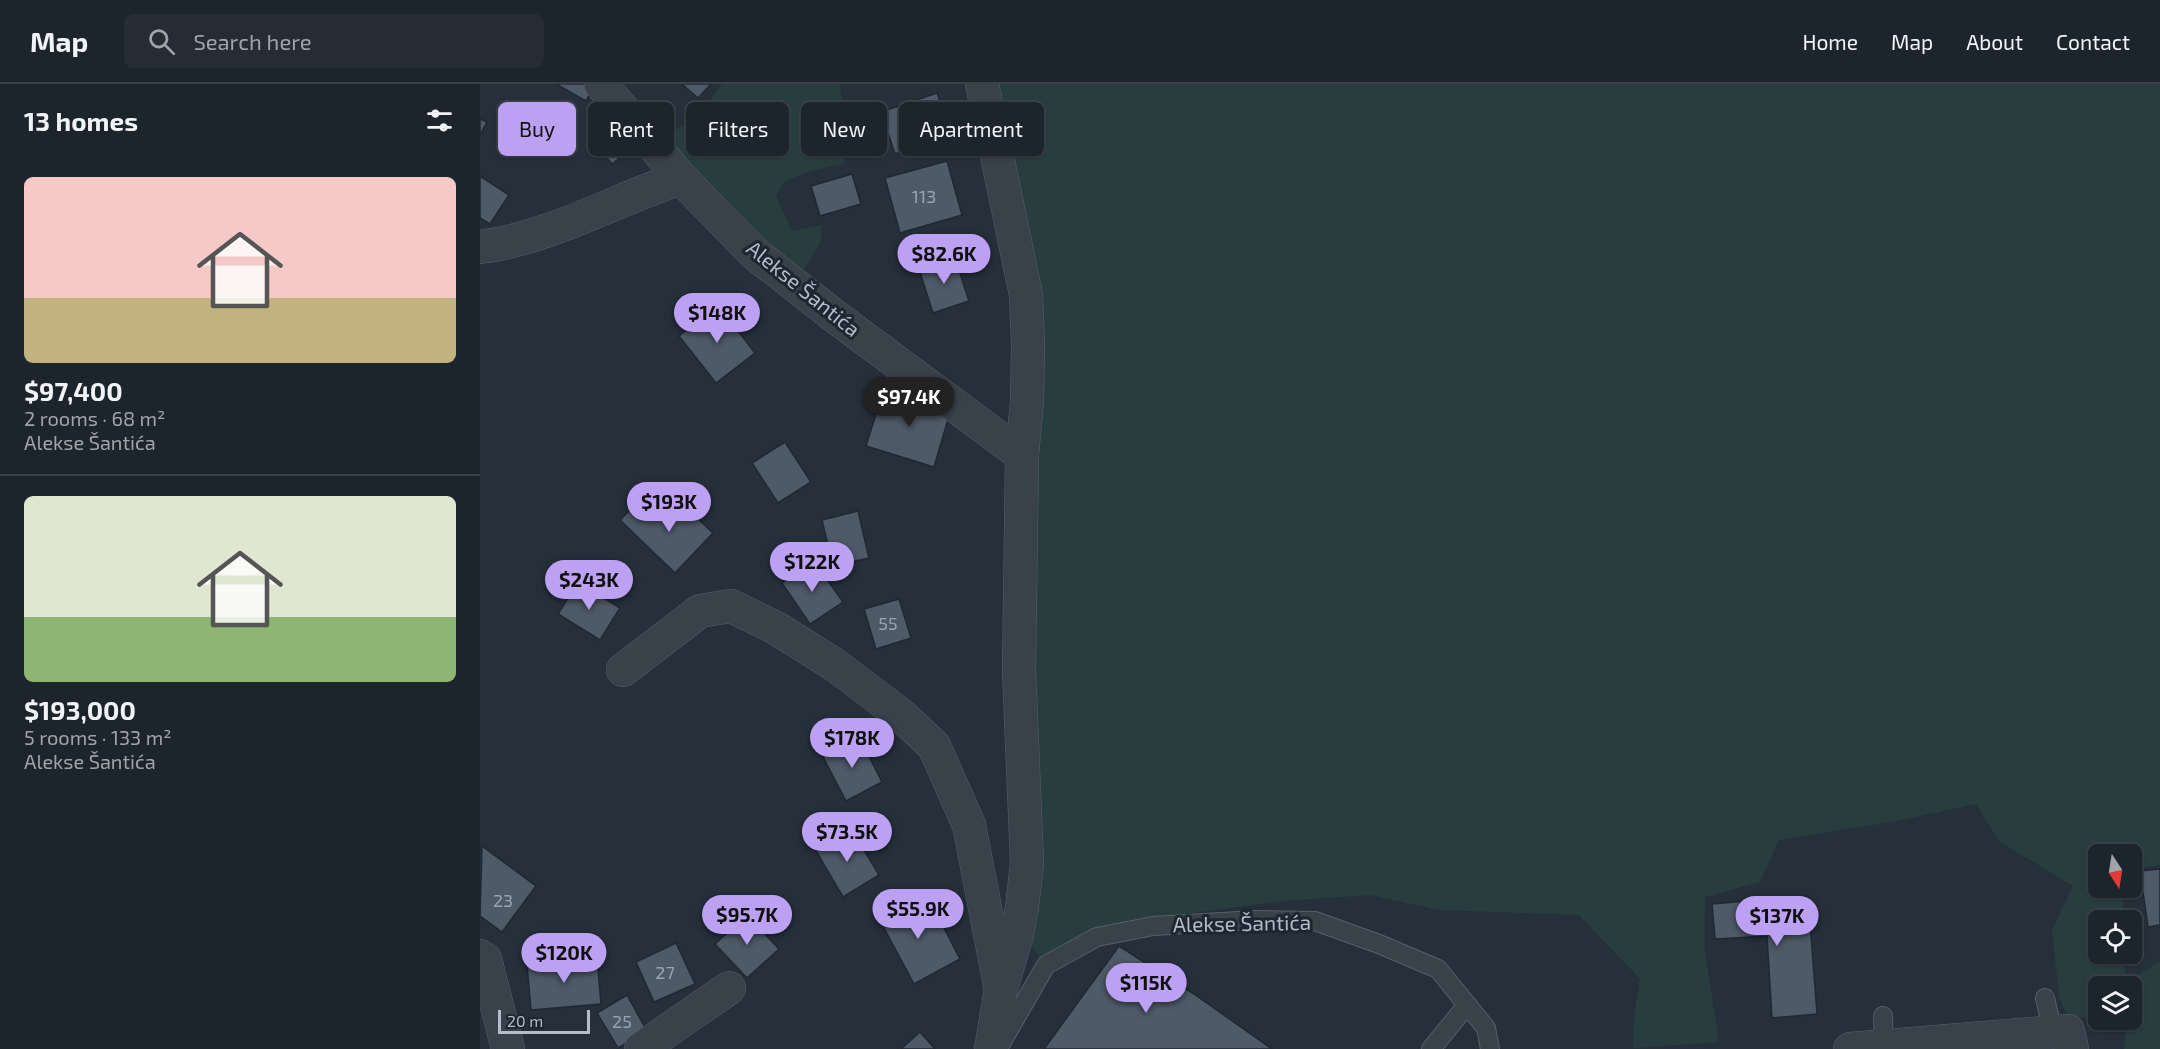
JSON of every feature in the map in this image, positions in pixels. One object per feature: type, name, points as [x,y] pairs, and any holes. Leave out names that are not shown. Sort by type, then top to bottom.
[{"type":"street","name":"Alekse Šantića","points":[[601,84],[681,178],[754,253],[837,318],[1022,455]]},
{"type":"street","points":[[982,84],[1026,295],[1028,346],[1022,455],[1018,670],[1027,863],[1022,907],[1016,938],[1001,989],[991,1049]]},
{"type":"street","points":[[480,247],[530,237],[647,189],[681,178]]},
{"type":"street","points":[[623,670],[700,611],[731,606],[776,628],[835,665],[901,715],[933,746],[969,825],[1001,989]]},
{"type":"street","points":[[480,956],[485,959],[508,1049]]},
{"type":"street","points":[[641,1049],[729,988]]},
{"type":"street","points":[[1850,1049],[1884,1031],[2062,1041]]},
{"type":"lane","name":"Alekse Šantića","points":[[998,1049],[1046,964],[1097,937],[1154,926],[1256,920],[1316,921],[1438,969],[1486,1028],[1490,1049]]},
{"type":"lane","points":[[2045,998],[2062,1041]]},
{"type":"lane","points":[[1431,1049],[1467,1005]]},
{"type":"green space","points":[[722,84],[840,84],[842,102],[801,102],[801,156],[845,156],[844,164],[810,171],[784,182],[776,196],[792,231],[821,225],[822,239],[795,285],[667,156],[674,156],[674,132],[686,124],[686,156],[789,156],[789,102],[709,102]]},
{"type":"green space","points":[[982,84],[2160,84],[2160,865],[2142,868],[2142,844],[2088,844],[2088,898],[2125,898],[2124,910],[2088,910],[2088,964],[2126,964],[2125,976],[2088,976],[2088,1018],[2067,1017],[2059,997],[2052,930],[2073,886],[2000,842],[1976,804],[1892,822],[1779,840],[1760,882],[1705,897],[1705,952],[1719,1042],[1633,1048],[1634,1019],[1640,979],[1579,915],[1439,910],[1370,895],[1283,901],[1155,918],[1046,965],[1028,942],[1027,401],[992,156],[1044,156],[1044,102],[985,102]]},
{"type":"green space","points":[[2160,961],[2160,1049],[2124,1049],[2127,1030],[2142,1030],[2142,976],[2137,976]]},
{"type":"building","points":[[556,84],[595,84],[586,101]]},
{"type":"building","points":[[682,84],[711,84],[698,98]]},
{"type":"building","points":[[937,93],[940,102],[910,102]]},
{"type":"building","points":[[899,106],[899,153],[895,154],[887,130],[887,110]]},
{"type":"building","points":[[480,119],[487,122],[480,135]]},
{"type":"building","points":[[605,156],[622,156],[612,164]]},
{"type":"building","points":[[947,161],[962,215],[900,233],[885,178]]},
{"type":"building","points":[[852,174],[861,204],[820,216],[811,186]]},
{"type":"building","points":[[480,176],[509,195],[490,224],[480,218]]},
{"type":"building","points":[[955,258],[969,301],[933,313],[919,269]]},
{"type":"building","points":[[718,305],[755,353],[716,383],[679,336]]},
{"type":"building","points":[[884,389],[951,409],[934,467],[866,446]]},
{"type":"building","points":[[785,442],[811,482],[778,503],[752,463]]},
{"type":"building","points":[[676,498],[713,533],[675,573],[620,520],[638,502],[656,519]]},
{"type":"building","points":[[858,511],[869,558],[833,566],[822,520]]},
{"type":"building","points":[[814,561],[843,602],[810,624],[782,583]]},
{"type":"building","points":[[578,582],[620,608],[600,640],[558,614]]},
{"type":"building","points":[[899,599],[911,638],[876,649],[864,609]]},
{"type":"building","points":[[859,737],[882,782],[846,801],[822,755]]},
{"type":"building","points":[[852,830],[879,875],[843,897],[816,851]]},
{"type":"building","points":[[482,846],[536,886],[502,932],[480,916]]},
{"type":"building","points":[[2160,869],[2160,925],[2148,927],[2142,871]]},
{"type":"building","points":[[1808,896],[1817,1014],[1772,1018],[1767,936],[1715,939],[1712,904]]},
{"type":"building","points":[[904,898],[915,918],[934,909],[960,959],[914,984],[876,913]]},
{"type":"building","points":[[747,915],[779,949],[747,978],[715,944]]},
{"type":"building","points":[[676,943],[695,984],[654,1002],[636,962]]},
{"type":"building","points":[[1119,946],[1194,994],[1272,1049],[1044,1049]]},
{"type":"building","points":[[597,958],[601,1004],[531,1010],[527,965]]},
{"type":"building","points":[[627,995],[647,1031],[618,1048],[597,1013]]},
{"type":"building","points":[[920,1032],[935,1049],[901,1049]]}]
